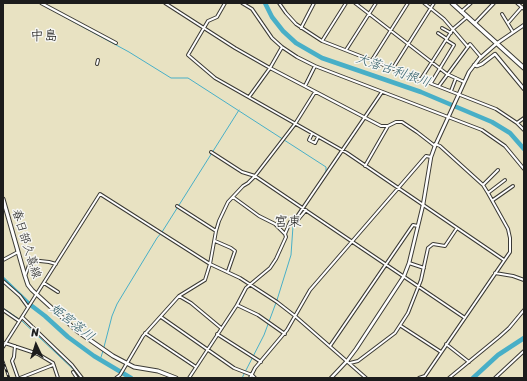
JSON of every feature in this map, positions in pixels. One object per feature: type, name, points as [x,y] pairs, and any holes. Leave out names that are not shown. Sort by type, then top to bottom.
[{"type":"highway","points":[[452,3],[524,68]]},
{"type":"main road","name":"春日部久喜線","points":[[3,199],[28,285],[36,295],[77,331],[126,364],[141,369],[166,373],[176,378]]},
{"type":"street","points":[[42,3],[116,44]]},
{"type":"street","points":[[165,3],[234,48],[381,126],[388,126],[396,122],[402,122],[435,145],[440,146],[483,185],[508,229],[510,238],[510,252],[425,376],[419,378]]},
{"type":"street","points":[[225,3],[217,16],[208,21],[188,54],[215,78],[343,151],[504,260]]},
{"type":"street","points":[[242,3],[252,9],[266,31],[282,47],[297,57],[315,66],[473,126],[495,138],[510,151],[524,169]]},
{"type":"street","points":[[280,3],[286,13],[301,28],[322,41],[496,109],[517,123],[524,130]]},
{"type":"street","points":[[301,28],[314,3]]},
{"type":"street","points":[[322,41],[346,3]]},
{"type":"street","points":[[356,3],[447,74],[464,82]]},
{"type":"street","points":[[346,50],[376,3]]},
{"type":"street","points":[[372,60],[408,3]]},
{"type":"street","points":[[424,3],[439,15],[468,47]]},
{"type":"street","points":[[393,68],[434,3]]},
{"type":"street","points":[[462,12],[471,3]]},
{"type":"street","points":[[475,23],[494,3]]},
{"type":"street","points":[[508,23],[523,8],[517,3]]},
{"type":"street","points":[[502,14],[513,32]]},
{"type":"street","points":[[422,79],[453,29],[467,17]]},
{"type":"street","points":[[331,378],[348,362],[404,276],[409,263],[424,205],[431,157],[464,82],[474,65],[481,57],[496,44],[524,25]]},
{"type":"street","points":[[442,28],[451,33]]},
{"type":"street","points":[[431,83],[454,45],[438,33]]},
{"type":"street","points":[[438,86],[470,44],[481,57]]},
{"type":"street","points":[[249,97],[270,68],[282,47]]},
{"type":"street","points":[[474,65],[477,66],[482,64],[496,54],[524,89]]},
{"type":"street","points":[[97,64],[98,60]]},
{"type":"street","points":[[305,86],[315,66]]},
{"type":"street","points":[[451,91],[456,78]]},
{"type":"street","points":[[116,378],[120,375],[146,333],[179,296],[205,280],[210,264],[216,231],[226,208],[242,186],[248,183],[255,176],[294,124],[315,92]]},
{"type":"street","points":[[189,378],[237,305],[246,288],[270,268],[286,237],[285,234],[290,222],[296,222],[382,92]]},
{"type":"street","points":[[517,123],[524,118]]},
{"type":"street","points":[[365,166],[388,126]]},
{"type":"street","points":[[312,134],[309,140],[315,143],[318,137]]},
{"type":"street","points":[[211,152],[242,172],[255,176],[465,318]]},
{"type":"street","points":[[250,378],[260,362],[285,334],[310,290],[426,156],[431,157]]},
{"type":"street","points":[[483,185],[498,170]]},
{"type":"street","points":[[488,193],[505,180]]},
{"type":"street","points":[[493,201],[514,186]]},
{"type":"street","points":[[3,346],[100,194],[210,264],[250,284],[295,316],[366,378]]},
{"type":"street","points":[[233,197],[259,216],[275,224],[285,234]]},
{"type":"street","points":[[177,206],[216,231]]},
{"type":"street","points":[[330,346],[413,225],[418,226]]},
{"type":"street","points":[[348,362],[358,361],[396,333],[408,313],[424,268],[428,248],[433,244],[445,246],[457,228]]},
{"type":"street","points":[[215,241],[235,251],[228,272]]},
{"type":"street","points":[[3,260],[18,252]]},
{"type":"street","points":[[25,276],[31,260],[56,264]]},
{"type":"street","points":[[409,263],[424,268]]},
{"type":"street","points":[[495,274],[513,276],[524,280]]},
{"type":"street","points":[[3,281],[20,296],[29,307]]},
{"type":"street","points":[[44,283],[58,292]]},
{"type":"street","points":[[179,296],[192,303],[221,328]]},
{"type":"street","points":[[237,305],[258,315],[285,334]]},
{"type":"street","points":[[3,310],[19,321]]},
{"type":"street","points":[[449,378],[509,328],[524,310]]},
{"type":"street","points":[[21,317],[72,365],[82,378]]},
{"type":"street","points":[[160,317],[234,368],[252,375],[255,378]]},
{"type":"street","points":[[401,326],[441,352]]},
{"type":"street","points":[[146,333],[196,367]]},
{"type":"street","points":[[217,334],[260,362]]},
{"type":"street","points":[[5,343],[38,354],[53,363],[58,378]]},
{"type":"street","points":[[446,344],[469,362]]},
{"type":"street","points":[[15,346],[12,361],[19,378],[53,365]]},
{"type":"street","points":[[495,378],[524,352]]},
{"type":"street","points":[[73,372],[77,378]]},
{"type":"waterway","points":[[39,3],[129,52],[171,78],[188,78],[326,167],[326,171],[322,179]]},
{"type":"waterway","name":"大落古利根川","points":[[265,3],[272,17],[283,31],[296,43],[322,58],[421,92],[492,122],[510,133],[524,149]]},
{"type":"waterway","points":[[104,347],[112,316],[117,304],[157,238],[239,110]]},
{"type":"waterway","points":[[298,218],[302,211]]},
{"type":"waterway","points":[[242,378],[264,335],[277,300],[291,255],[293,226],[295,223]]},
{"type":"waterway","name":"姫宮落川","points":[[3,279],[28,303],[68,337],[94,356],[131,378]]},
{"type":"waterway","points":[[3,308],[22,321],[75,371],[79,378]]},
{"type":"waterway","name":"大落古利根川","points":[[473,378],[498,355],[524,338]]},
{"type":"waterway","points":[[100,360],[103,351]]},
{"type":"railway","points":[[3,361],[9,378]]},
{"type":"district","name":"中島","points":[[44,36]]},
{"type":"district","name":"宮東","points":[[288,222]]}]
